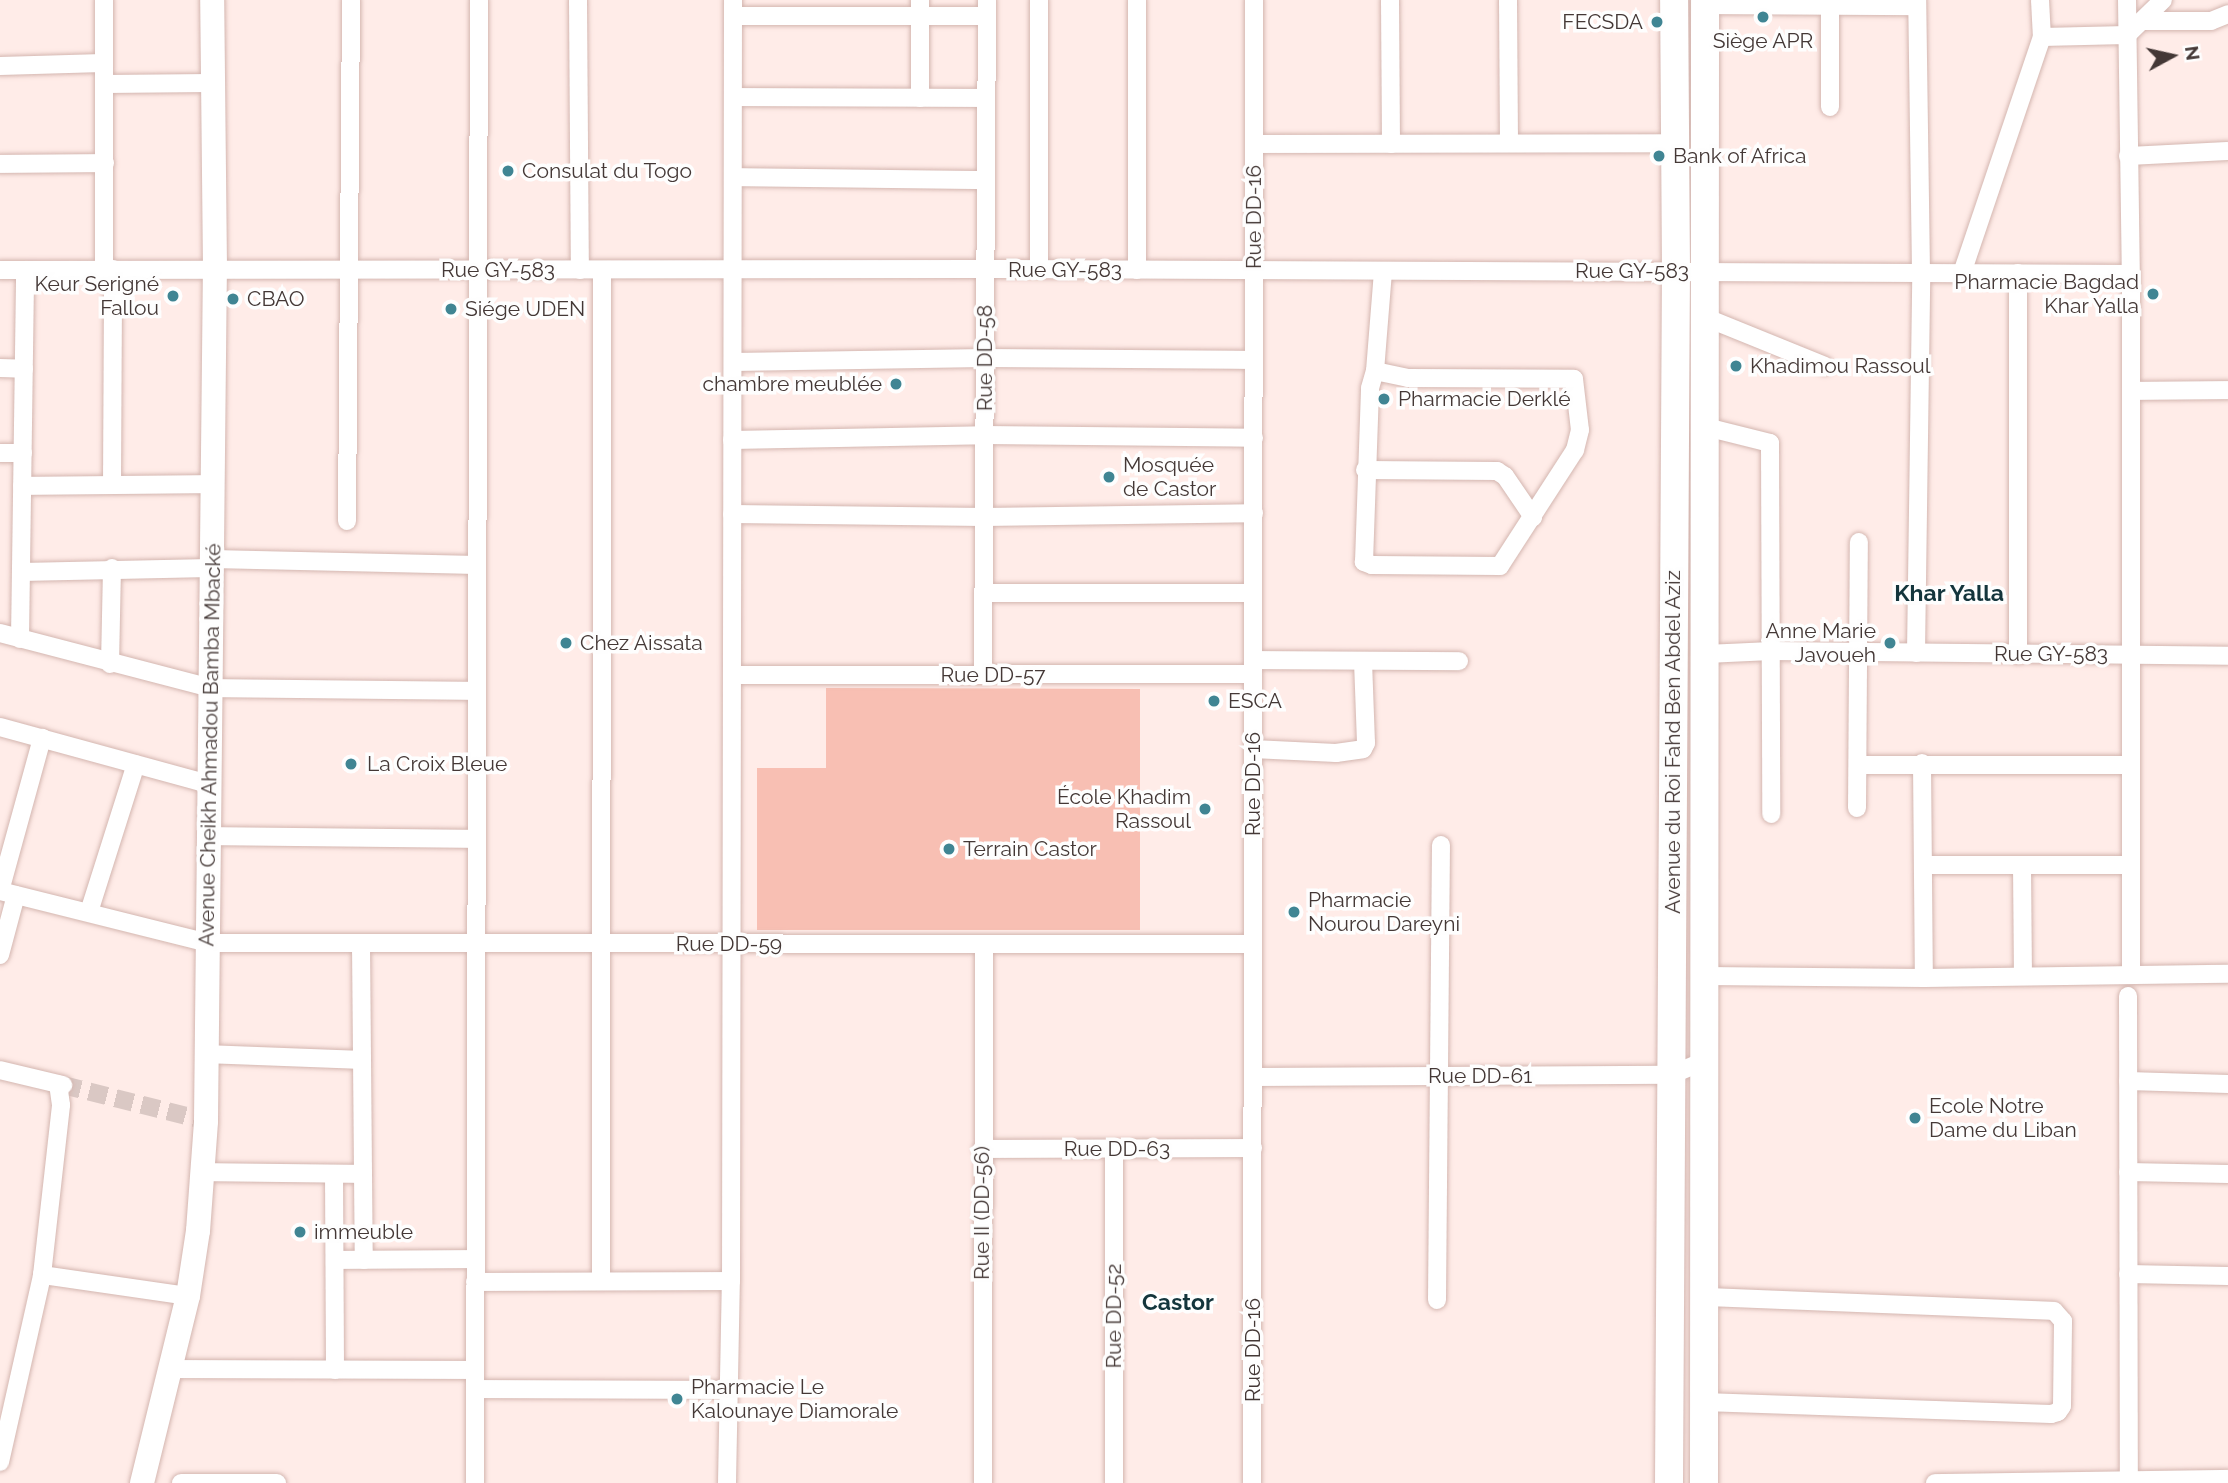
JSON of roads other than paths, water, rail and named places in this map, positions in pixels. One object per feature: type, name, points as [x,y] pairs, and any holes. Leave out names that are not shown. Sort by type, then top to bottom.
[{"type":"main road","name":"Avenue du Roi Fahd Ben Abdel Aziz","points":[[1668,1483],[1676,271],[1674,0]]},
{"type":"main road","name":"Avenue du Roi Fahd Ben Abdel Aziz","points":[[1704,1483],[1707,318],[1705,3]]},
{"type":"street","points":[[104,0],[112,485]]},
{"type":"street","name":"Avenue Cheikh Ahmadou Bamba Mbacké","points":[[142,1483],[188,1296],[198,1231],[202,1172],[207,1054],[215,268],[212,0]]},
{"type":"street","points":[[347,521],[351,0]]},
{"type":"street","points":[[475,1483],[479,0]]},
{"type":"street","points":[[578,0],[580,270]]},
{"type":"street","points":[[1039,0],[1039,269]]},
{"type":"street","points":[[1137,0],[1137,270]]},
{"type":"street","name":"Rue DD-16","points":[[1252,1483],[1254,0]]},
{"type":"street","points":[[1390,0],[1391,144]]},
{"type":"street","points":[[1508,0],[1509,144]]},
{"type":"street","points":[[1962,273],[2042,37],[2040,0]]},
{"type":"street","points":[[2127,0],[2131,274],[2131,975]]},
{"type":"street","points":[[2042,37],[2127,35],[2163,0]]},
{"type":"street","points":[[1705,3],[1917,3],[1921,273],[1916,653]]},
{"type":"street","points":[[1830,3],[1830,107]]},
{"type":"street","points":[[727,1483],[731,1281],[733,8],[986,8]]},
{"type":"street","points":[[920,8],[920,98]]},
{"type":"street","name":"Rue DD-58","points":[[983,675],[986,8]]},
{"type":"street","points":[[2142,21],[2211,21],[2228,14]]},
{"type":"street","points":[[0,66],[103,63]]},
{"type":"street","points":[[104,84],[211,83]]},
{"type":"street","points":[[733,97],[986,98]]},
{"type":"street","points":[[1254,144],[1675,143]]},
{"type":"street","points":[[2128,156],[2228,151]]},
{"type":"street","points":[[0,164],[105,163]]},
{"type":"street","points":[[733,177],[986,180]]},
{"type":"street","name":"Rue GY-583","points":[[0,270],[1039,269],[2131,274]]},
{"type":"street","points":[[20,639],[25,270]]},
{"type":"street","points":[[601,1281],[602,271]]},
{"type":"street","points":[[1375,371],[1408,378],[1574,379],[1579,440],[1500,566],[1372,565],[1364,562],[1362,554],[1370,388],[1375,371],[1383,271]]},
{"type":"street","points":[[2018,273],[2018,655]]},
{"type":"street","points":[[1707,318],[1825,366]]},
{"type":"street","points":[[733,362],[985,358],[1254,360]]},
{"type":"street","points":[[0,368],[24,369]]},
{"type":"street","points":[[2131,391],[2228,390]]},
{"type":"street","points":[[1706,427],[1770,443],[1771,814]]},
{"type":"street","points":[[732,440],[984,435],[1254,438]]},
{"type":"street","points":[[0,453],[23,453]]},
{"type":"street","points":[[1366,470],[1497,471],[1505,476],[1533,517]]},
{"type":"street","points":[[22,486],[212,484]]},
{"type":"street","points":[[732,514],[984,517],[1254,513]]},
{"type":"street","points":[[1857,808],[1860,765],[1859,542]]},
{"type":"street","points":[[21,572],[211,564],[477,565]]},
{"type":"street","points":[[110,664],[112,568]]},
{"type":"street","points":[[984,593],[1253,593]]},
{"type":"street","points":[[0,633],[110,664],[211,688],[477,691]]},
{"type":"street","name":"Rue GY-583","points":[[1706,654],[1770,651],[2228,656]]},
{"type":"street","points":[[1253,749],[1336,753],[1363,749],[1363,661]]},
{"type":"street","name":"Rue DD-57","points":[[732,675],[983,675],[1363,661],[1459,661]]},
{"type":"street","points":[[0,727],[209,784]]},
{"type":"street","points":[[0,955],[5,892],[42,738]]},
{"type":"street","points":[[1922,763],[1924,978]]},
{"type":"street","points":[[89,912],[136,764]]},
{"type":"street","points":[[1860,765],[2130,765]]},
{"type":"street","points":[[209,836],[477,839]]},
{"type":"street","points":[[1437,1300],[1441,845]]},
{"type":"street","points":[[1923,865],[2130,865]]},
{"type":"street","points":[[2022,865],[2023,976]]},
{"type":"street","name":"Rue DD-59","points":[[5,892],[208,943],[1251,944]]},
{"type":"street","points":[[361,943],[361,1174],[364,1260]]},
{"type":"street","name":"Rue II (DD-56)","points":[[983,1483],[984,944]]},
{"type":"street","points":[[1705,976],[1924,978],[2228,974]]},
{"type":"street","points":[[2128,996],[2129,1481]]},
{"type":"street","points":[[207,1054],[361,1060]]},
{"type":"street","name":"Rue DD-61","points":[[1252,1077],[1671,1075],[1704,1061]]},
{"type":"street","points":[[0,1070],[61,1085],[42,1275],[2,1442],[0,1462]]},
{"type":"street","points":[[2128,1081],[2228,1084]]},
{"type":"street","name":"Rue DD-63","points":[[982,1149],[1253,1148]]},
{"type":"street","name":"Rue DD-52","points":[[1114,1149],[1114,1483]]},
{"type":"street","points":[[202,1172],[361,1174]]},
{"type":"street","points":[[2128,1172],[2228,1174]]},
{"type":"street","points":[[334,1174],[335,1370]]},
{"type":"street","points":[[335,1260],[475,1259]]},
{"type":"street","points":[[2128,1274],[2228,1276]]},
{"type":"street","points":[[42,1275],[188,1296]]},
{"type":"street","points":[[475,1282],[731,1281]]},
{"type":"street","points":[[1704,1297],[2054,1311],[2063,1321],[2062,1406],[2058,1412],[2051,1414],[1704,1402]]},
{"type":"street","points":[[169,1369],[475,1370]]},
{"type":"street","points":[[475,1389],[729,1390]]},
{"type":"street","points":[[1935,1483],[2228,1479]]},
{"type":"street","points":[[181,1483],[277,1483]]},
{"type":"tunnel","points":[[63,1085],[206,1121]]},
{"type":"place","name":"Siège APR","points":[[1763,17]]},
{"type":"place","name":"FECSDA","points":[[1657,22]]},
{"type":"place","name":"Bank of Africa","points":[[1659,156]]},
{"type":"place","name":"Consulat du Togo","points":[[508,171]]},
{"type":"place","name":"Pharmacie Bagdad Khar Yalla","points":[[2153,294]]},
{"type":"place","name":"Keur Serigné Fallou","points":[[173,296]]},
{"type":"place","name":"CBAO","points":[[233,299]]},
{"type":"place","name":"Siége UDEN","points":[[451,309]]},
{"type":"place","name":"Khadimou Rassoul","points":[[1736,366]]},
{"type":"place","name":"chambre meublée","points":[[896,384]]},
{"type":"place","name":"Pharmacie Derklé","points":[[1384,399]]},
{"type":"place","name":"Mosquée de Castor","points":[[1109,477]]},
{"type":"place","name":"Chez Aissata","points":[[566,643]]},
{"type":"place","name":"Anne Marie Javoueh","points":[[1890,643]]},
{"type":"place","name":"ESCA","points":[[1214,701]]},
{"type":"place","name":"La Croix Bleue","points":[[351,764]]},
{"type":"place","name":"École Khadim Rassoul","points":[[1205,809]]},
{"type":"place","name":"Terrain Castor","points":[[949,849]]},
{"type":"place","name":"Pharmacie Nourou Dareyni","points":[[1294,912]]},
{"type":"place","name":"Ecole Notre Dame du Liban","points":[[1915,1118]]},
{"type":"place","name":"immeuble","points":[[300,1232]]},
{"type":"place","name":"Pharmacie Le Kalounaye Diamorale","points":[[677,1399]]},
{"type":"district","name":"Khar Yalla","points":[[1949,593]]},
{"type":"district","name":"Castor","points":[[1178,1302]]}]
